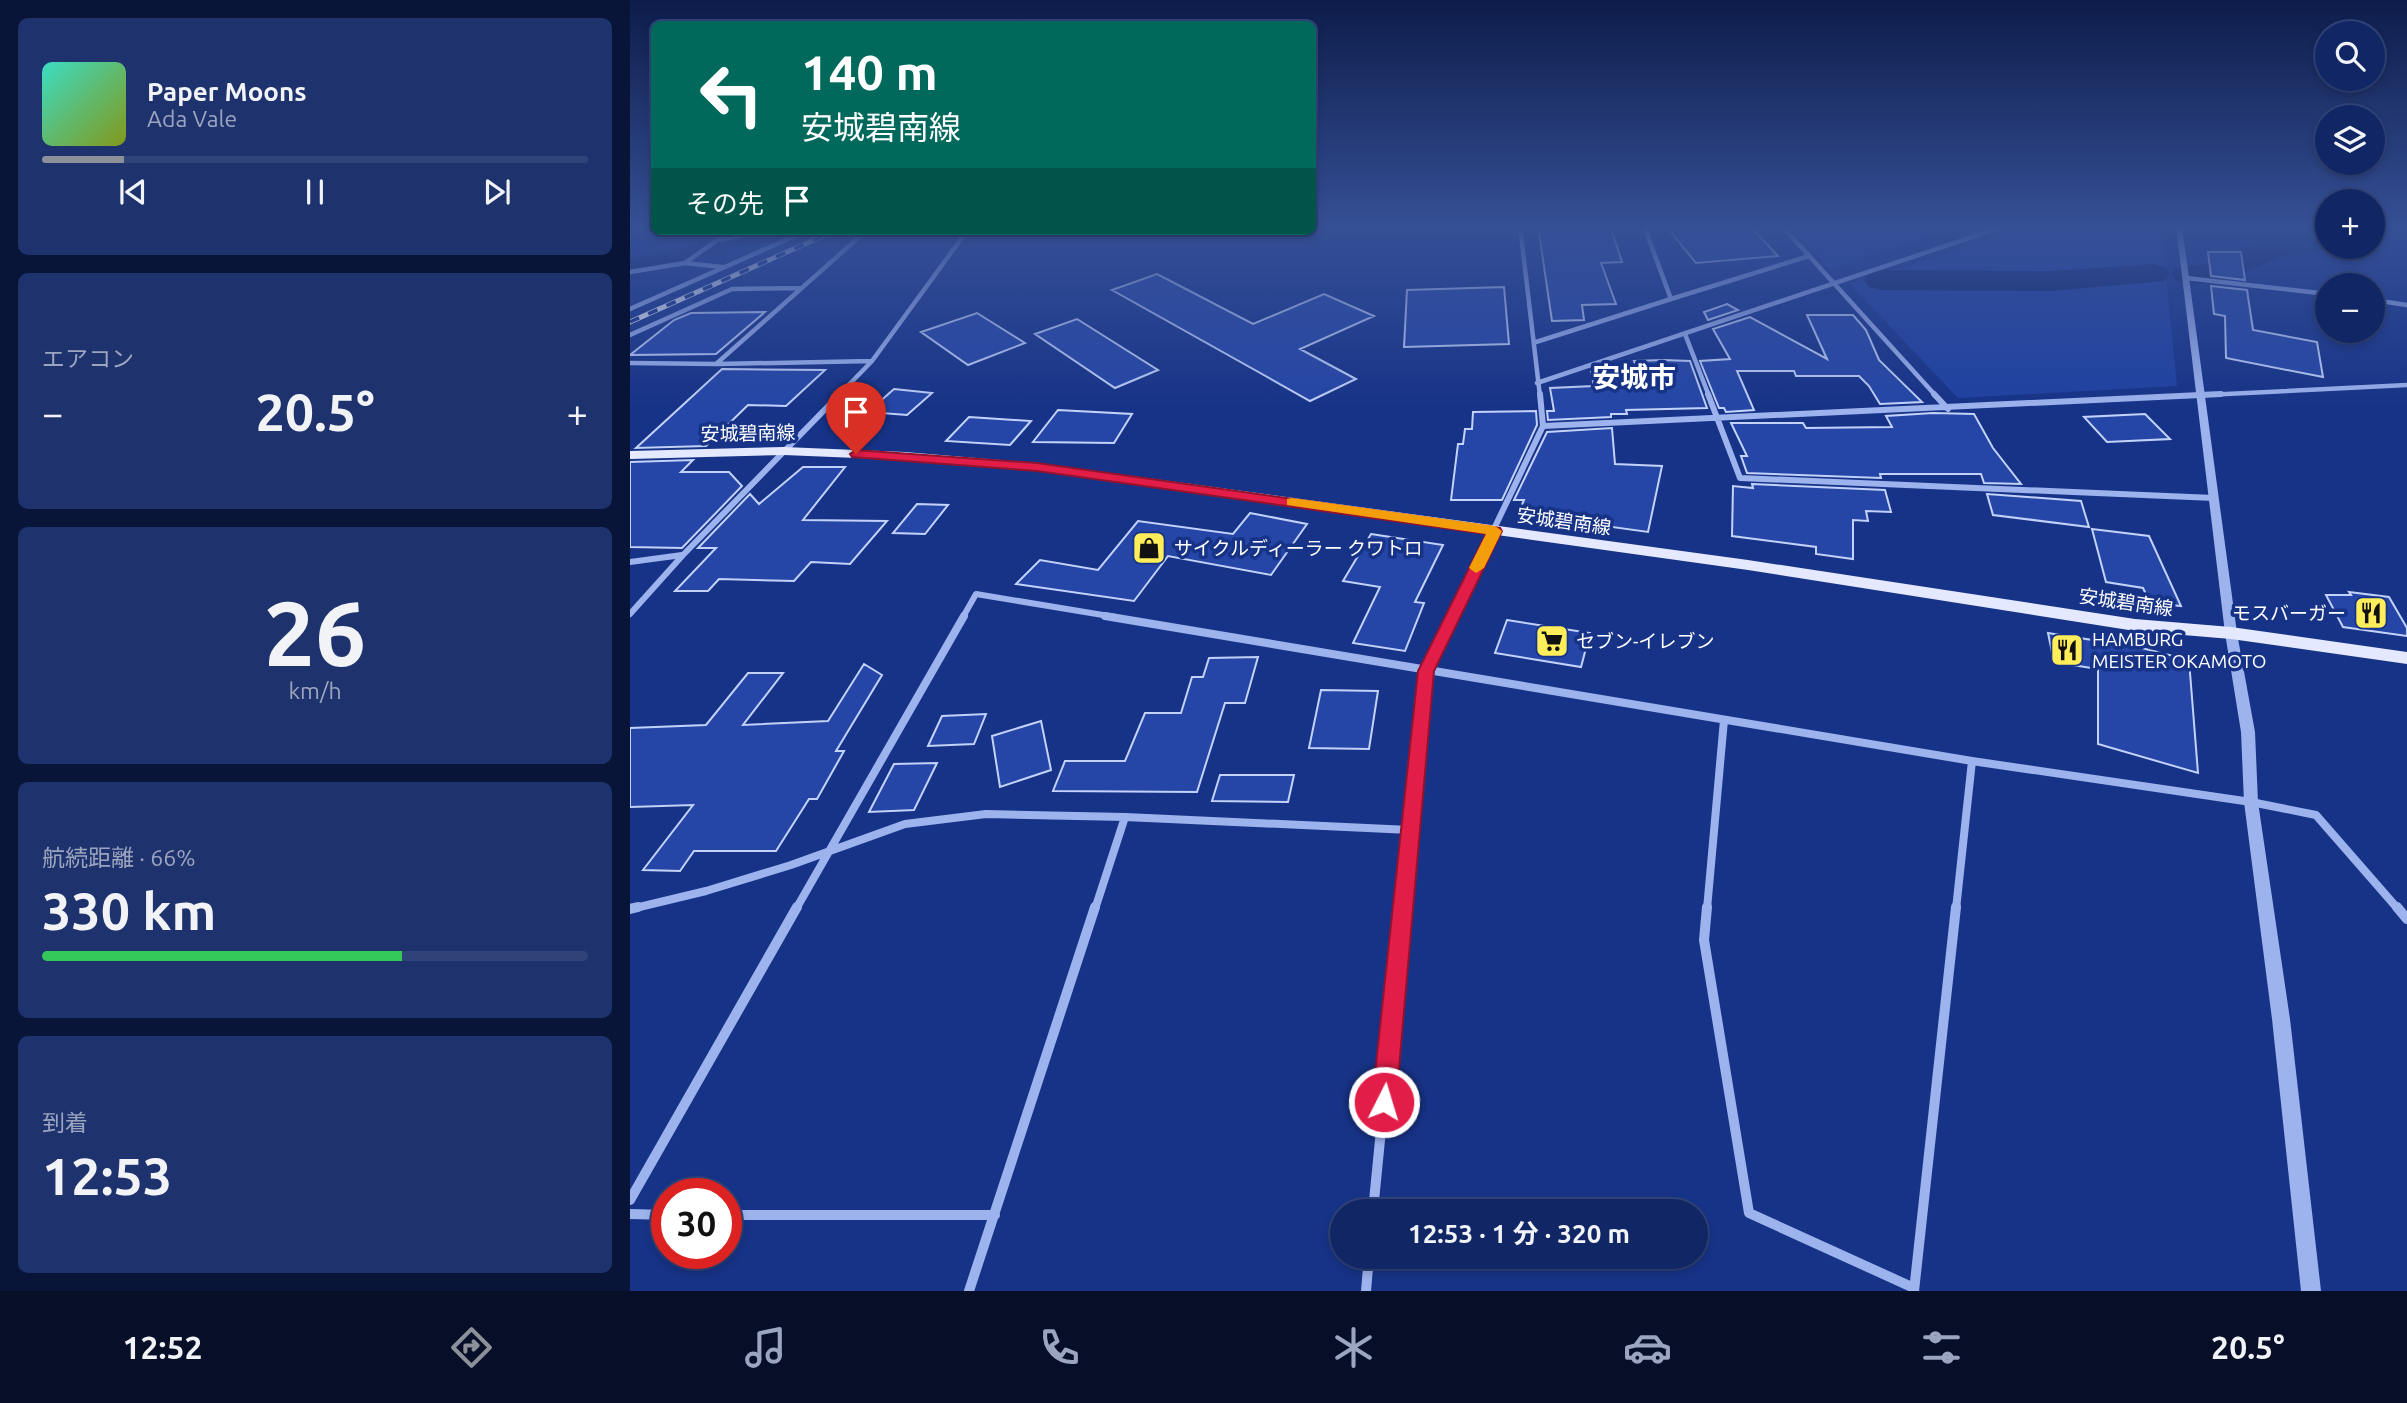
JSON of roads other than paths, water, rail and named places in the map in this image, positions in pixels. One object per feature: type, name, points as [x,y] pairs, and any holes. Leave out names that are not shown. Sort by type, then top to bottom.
[{"type":"main road","name":"安城碧南線","points":[[630,455],[784,451],[905,456],[1037,467],[1762,567],[2135,625],[2231,633],[2407,658]]},
{"type":"street","points":[[630,309],[682,286]]},
{"type":"street","points":[[630,614],[682,555],[872,361],[927,286]]},
{"type":"street","points":[[1375,1199],[1426,671],[1543,426],[1528,286]]},
{"type":"street","points":[[1666,286],[1671,299]]},
{"type":"street","points":[[1536,342],[1712,286]]},
{"type":"street","points":[[1537,383],[1825,286]]},
{"type":"street","points":[[1837,286],[1948,409]]},
{"type":"street","points":[[2187,286],[2231,633],[2248,732],[2250,802],[2281,1019],[2311,1291]]},
{"type":"street","points":[[2259,286],[2315,293]]},
{"type":"street","points":[[630,335],[732,289],[801,288]]},
{"type":"street","points":[[716,364],[801,288]]},
{"type":"street","points":[[2385,302],[2407,305]]},
{"type":"street","points":[[1685,334],[1740,478],[2214,498]]},
{"type":"street","points":[[630,363],[872,361]]},
{"type":"street","points":[[1543,426],[1719,420],[2407,385]]},
{"type":"street","points":[[630,562],[682,555]]},
{"type":"street","points":[[630,1200],[976,594],[1426,671],[1972,761],[2250,802],[2316,815],[2407,919]]},
{"type":"street","points":[[1724,720],[1704,940],[1749,1213],[1914,1289],[1972,761]]},
{"type":"street","points":[[630,909],[706,891],[829,852],[905,824],[986,814],[1125,817],[1410,830]]},
{"type":"street","points":[[969,1291],[1125,817]]},
{"type":"street","points":[[630,1214],[651,1214]]},
{"type":"street","points":[[742,1215],[995,1215]]},
{"type":"street","points":[[1366,1291],[1368,1269]]},
{"type":"railway","points":[[630,322],[710,286]]},
{"type":"place","name":"サイクルディーラー クワトロ","points":[[1149,548]]},
{"type":"place","name":"モスバーガー","points":[[2371,613]]},
{"type":"place","name":"セブン-イレブン","points":[[1552,641]]},
{"type":"place","name":"HAMBURG MEISTER OKAMOTO","points":[[2067,650]]},
{"type":"district","name":"安城市","points":[[1634,376]]}]
